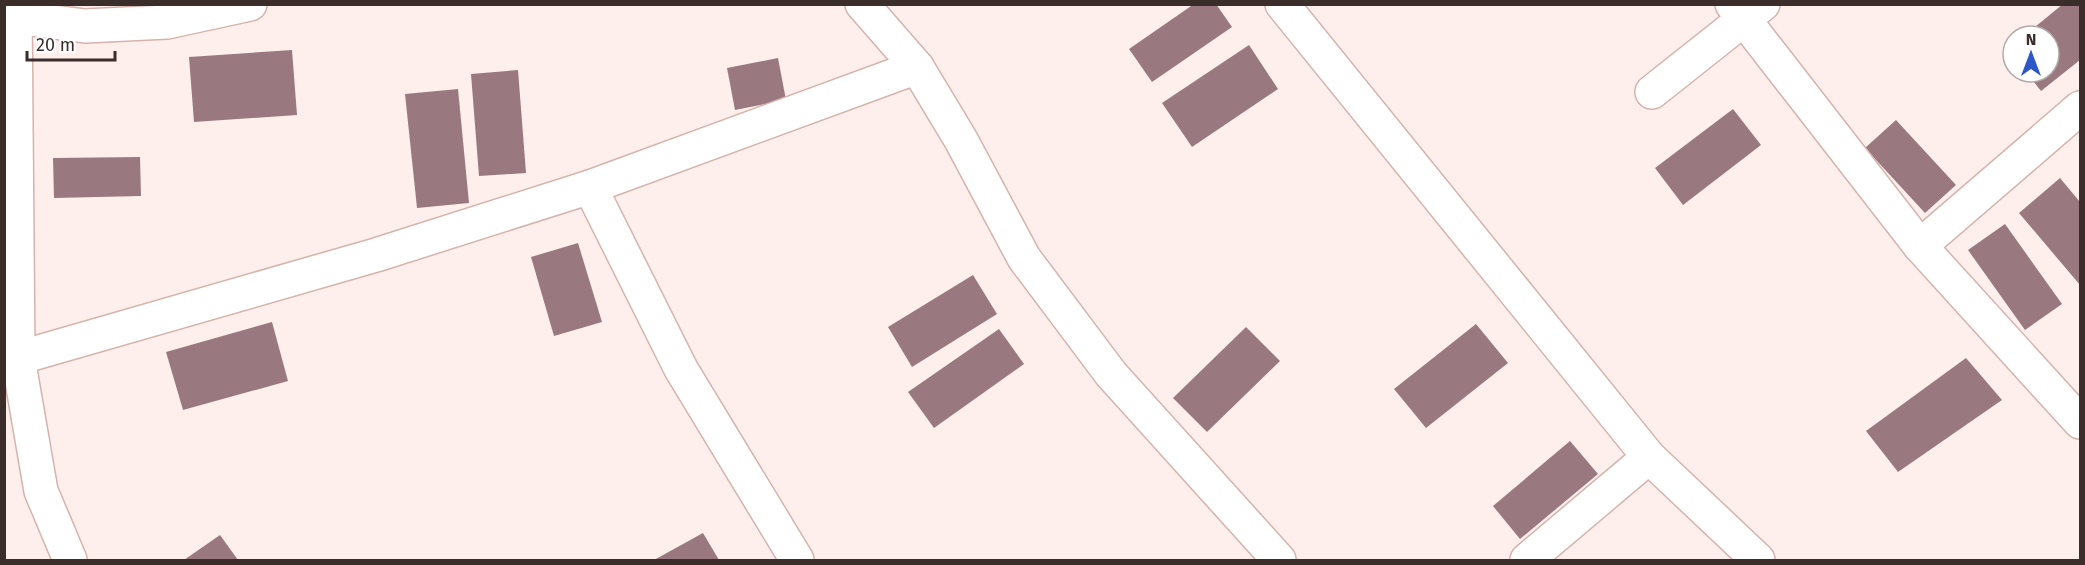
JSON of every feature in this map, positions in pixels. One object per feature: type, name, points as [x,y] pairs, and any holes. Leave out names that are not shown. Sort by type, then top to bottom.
[{"type":"street","points":[[70,561],[41,491],[18,358],[15,10],[85,26],[167,22],[250,4]]},
{"type":"street","points":[[861,4],[917,67],[1031,267],[1111,374],[1280,561]]},
{"type":"street","points":[[1282,4],[1649,457],[1758,561]]},
{"type":"street","points":[[1652,92],[1746,9],[1920,246],[2080,422]]},
{"type":"street","points":[[18,358],[376,255],[590,187],[917,67]]},
{"type":"street","points":[[1920,246],[2080,108]]},
{"type":"street","points":[[590,187],[681,369],[797,561]]},
{"type":"street","points":[[1527,561],[1649,457]]},
{"type":"building","points":[[1194,4],[1216,4],[1232,27],[1152,82],[1129,49]]},
{"type":"building","points":[[2063,4],[2080,4],[2080,60],[2061,75],[2061,24],[2039,24]]},
{"type":"building","points":[[1249,45],[1278,89],[1192,147],[1162,103]]},
{"type":"building","points":[[292,50],[297,115],[194,122],[189,57]]},
{"type":"building","points":[[778,58],[786,100],[735,110],[727,68]]},
{"type":"building","points":[[518,70],[526,173],[479,176],[471,74]]},
{"type":"building","points":[[2035,84],[2050,84],[2041,91]]},
{"type":"building","points":[[458,89],[469,203],[417,208],[405,94]]},
{"type":"building","points":[[1733,109],[1761,145],[1683,205],[1655,168]]},
{"type":"building","points":[[1896,120],[1956,185],[1925,213],[1865,148]]},
{"type":"building","points":[[140,157],[141,196],[54,198],[53,158]]},
{"type":"building","points":[[2060,178],[2080,202],[2080,285],[2019,213]]},
{"type":"building","points":[[2005,224],[2062,304],[2025,330],[1968,250]]},
{"type":"building","points":[[578,243],[602,322],[554,336],[531,257]]},
{"type":"building","points":[[973,275],[997,314],[912,367],[888,327]]},
{"type":"building","points":[[272,322],[288,381],[183,410],[166,352]]},
{"type":"building","points":[[1476,324],[1508,363],[1426,428],[1394,389]]},
{"type":"building","points":[[1246,327],[1280,361],[1207,432],[1173,398]]},
{"type":"building","points":[[999,329],[1024,364],[934,428],[908,392]]},
{"type":"building","points":[[1966,358],[2002,400],[1898,472],[1866,431]]},
{"type":"building","points":[[1570,441],[1598,474],[1520,539],[1493,506]]},
{"type":"building","points":[[703,533],[719,560],[654,560]]},
{"type":"building","points":[[220,535],[238,560],[184,560]]}]
